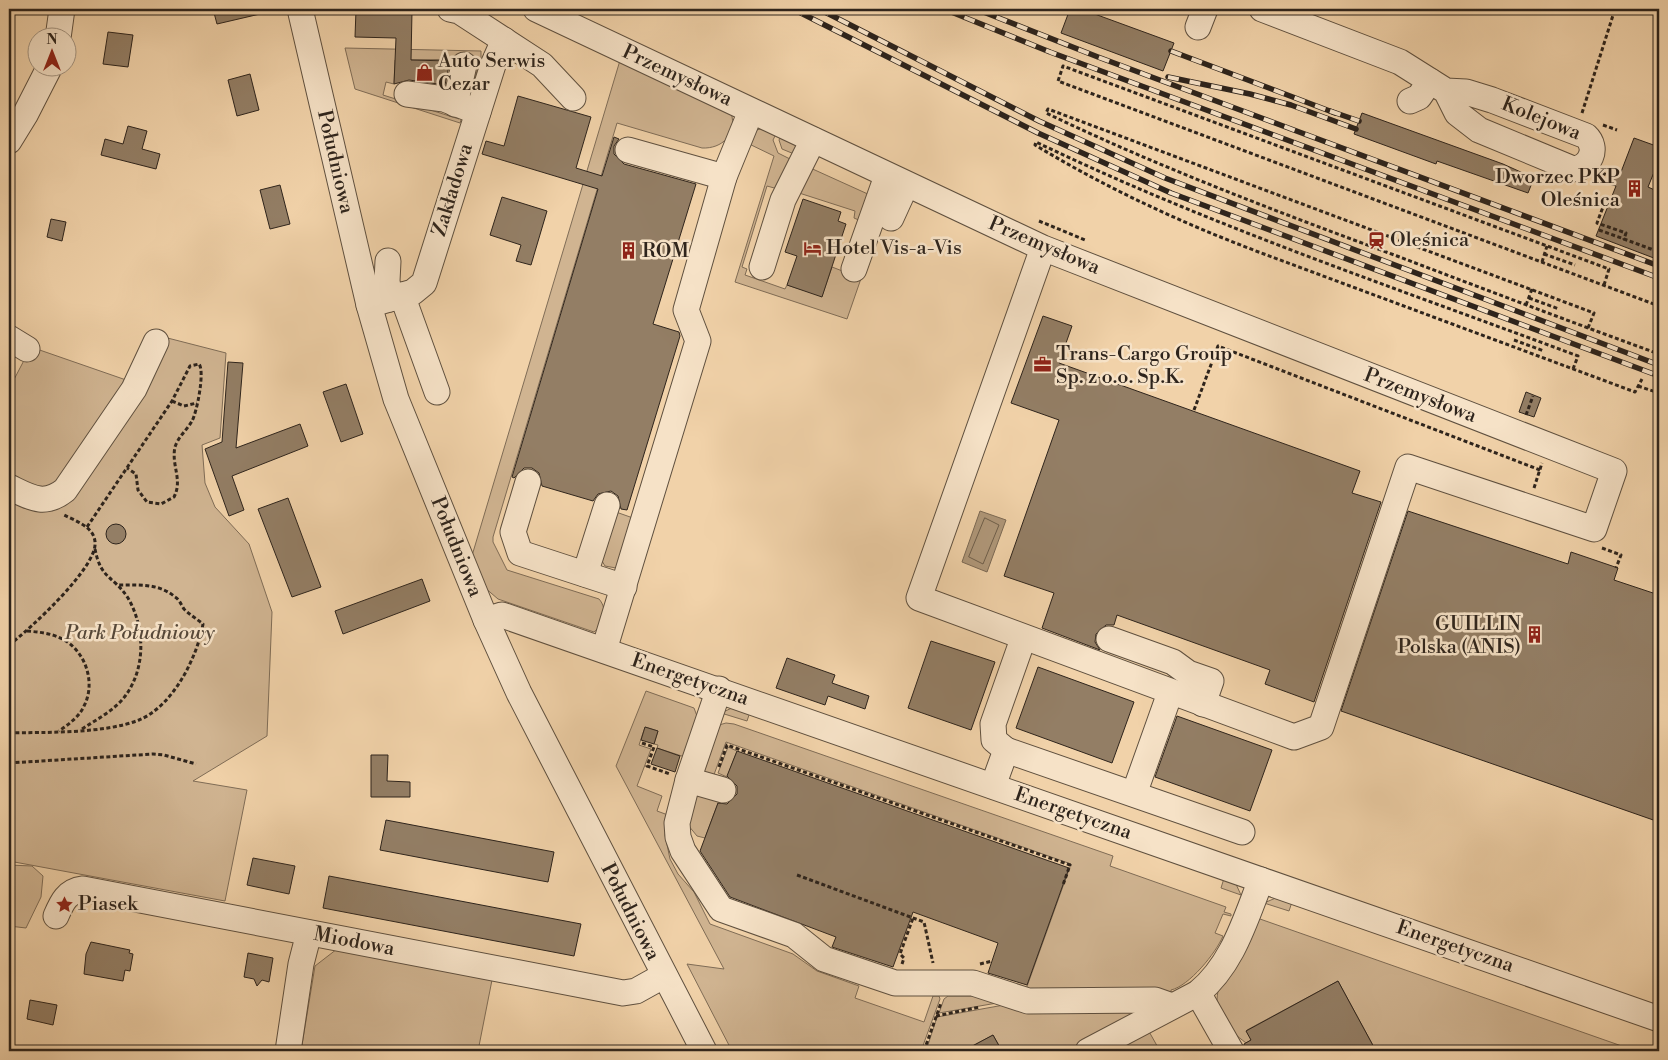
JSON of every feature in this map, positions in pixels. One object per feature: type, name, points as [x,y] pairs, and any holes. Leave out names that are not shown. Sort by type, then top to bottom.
[{"type":"street","points":[[59,28],[62,9]]},
{"type":"street","name":"Południowa","points":[[300,9],[387,300],[396,399],[486,620],[519,693],[663,976],[704,1051]]},
{"type":"street","points":[[450,9],[459,11],[542,65],[574,98]]},
{"type":"street","name":"Przemysłowa","points":[[536,9],[1042,248],[1614,471],[1594,529],[1408,467],[1321,727],[1294,736],[1203,704]]},
{"type":"street","name":"Kolejowa","points":[[1262,9],[1400,62],[1438,86],[1492,100],[1586,136],[1592,141],[1593,147],[1586,165],[1573,169],[1486,134],[1457,113],[1438,86]]},
{"type":"street","name":"Zakładowa","points":[[387,300],[419,288],[424,283],[466,108],[492,65],[504,40]]},
{"type":"street","points":[[407,94],[444,99],[466,108],[464,65]]},
{"type":"street","points":[[9,141],[26,115],[44,78]]},
{"type":"street","points":[[1410,101],[1438,86]]},
{"type":"street","points":[[604,650],[698,341],[686,310],[724,177],[751,111]]},
{"type":"street","points":[[762,267],[783,200],[813,140]]},
{"type":"street","points":[[628,150],[724,177]]},
{"type":"street","points":[[891,218],[897,180]]},
{"type":"street","points":[[854,269],[897,180]]},
{"type":"street","points":[[1042,248],[918,598],[1023,639],[1203,704],[1211,681],[1188,673],[1173,662],[1108,644]]},
{"type":"street","points":[[388,261],[387,300],[438,392]]},
{"type":"street","points":[[9,487],[43,500],[55,498],[65,490],[134,389],[156,342]]},
{"type":"street","points":[[528,482],[513,532],[520,553],[624,587]]},
{"type":"street","points":[[579,572],[600,503]]},
{"type":"street","name":"Energetyczna","points":[[486,620],[502,615],[719,689],[1659,1019]]},
{"type":"street","points":[[1023,639],[993,724],[994,740],[1006,750],[1242,832]]},
{"type":"street","points":[[719,689],[688,780],[679,815],[678,837],[683,851],[721,909],[794,935],[824,959],[895,983],[972,983],[1028,1001],[1155,1000],[1172,1006]]},
{"type":"street","points":[[1134,794],[1170,692]]},
{"type":"street","points":[[993,786],[1006,750]]},
{"type":"street","points":[[688,780],[717,788]]},
{"type":"street","points":[[1088,1051],[1198,993],[1210,983],[1233,949],[1261,880]]},
{"type":"street","name":"Miodowa","points":[[56,916],[65,898],[75,890],[83,889],[623,993],[636,991],[663,976]]},
{"type":"street","points":[[288,1051],[301,964],[309,933]]},
{"type":"street","points":[[1198,993],[1231,1051]]},
{"type":"path","points":[[1583,118],[1580,117],[1615,9]]},
{"type":"path","points":[[1604,285],[1609,269],[1064,66],[1058,81],[1659,306]]},
{"type":"path","points":[[1588,328],[1594,312],[1048,109],[1046,113],[1207,185],[1588,328],[1659,354]]},
{"type":"path","points":[[1609,127],[1617,130]]},
{"type":"path","points":[[1573,369],[1578,356],[1201,214],[1127,184],[1036,142],[1035,145],[1106,185],[1193,226],[1511,346],[1573,369],[1635,392],[1642,379]]},
{"type":"path","points":[[1602,173],[1612,177]]},
{"type":"path","points":[[1595,191],[1603,207],[1597,223],[1626,234],[1624,239]]},
{"type":"path","points":[[1031,218],[1090,242]]},
{"type":"path","points":[[1599,230],[1659,252]]},
{"type":"path","points":[[1542,262],[1547,246]]},
{"type":"path","points":[[1544,254],[1575,265]]},
{"type":"path","points":[[1526,304],[1532,289]]},
{"type":"path","points":[[1529,298],[1559,308]]},
{"type":"path","points":[[1511,346],[1516,332]]},
{"type":"path","points":[[1514,340],[1544,351]]},
{"type":"path","points":[[1194,410],[1218,346],[1540,470]]},
{"type":"path","points":[[81,729],[121,701],[133,683],[137,669],[141,637],[134,610],[119,586],[100,570],[92,538],[87,527],[172,401],[190,366],[199,364],[203,372],[192,422],[175,447],[174,457],[179,482],[174,497],[161,504],[147,502],[138,490],[136,474],[127,468]]},
{"type":"path","points":[[1638,386],[1659,393]]},
{"type":"path","points":[[1526,415],[1533,396]]},
{"type":"path","points":[[172,401],[184,406],[197,403]]},
{"type":"path","points":[[9,645],[27,632],[67,590],[95,549]]},
{"type":"path","points":[[9,733],[59,731],[129,723],[150,713],[177,686],[192,660],[201,636],[203,624],[183,608],[174,595],[150,586],[119,586]]},
{"type":"path","points":[[27,632],[50,634],[72,645],[82,658],[88,673],[89,690],[84,707],[74,719],[59,731]]},
{"type":"path","points":[[642,743],[654,746],[647,766],[688,780]]},
{"type":"path","points":[[717,788],[727,745],[1070,865],[1064,885]]},
{"type":"path","points":[[9,763],[153,754],[164,755],[196,764]]},
{"type":"path","points":[[797,875],[924,922],[941,995],[944,995],[924,1051]]},
{"type":"path","points":[[895,983],[904,958],[900,954],[913,918]]},
{"type":"path","points":[[936,1016],[985,1007]]},
{"type":"green space","points":[[345,48],[481,51],[481,59],[467,102],[478,59],[395,60],[394,84],[386,82],[383,95],[459,119],[460,113],[463,114],[460,123],[355,89]]},
{"type":"green space","points":[[621,57],[731,113],[733,121],[727,139],[709,148],[702,148],[617,123],[493,537],[493,542],[507,570],[599,599],[602,603],[604,616],[594,632],[498,599],[484,587],[471,559]]},
{"type":"green space","points":[[763,128],[777,132],[773,140],[778,153],[796,162],[778,189],[767,186],[742,267],[747,269],[745,275],[785,289],[787,285],[822,296],[832,267],[858,277],[883,215],[847,319],[735,282],[774,156],[745,142],[754,131]]},
{"type":"green space","points":[[782,134],[796,141],[799,156],[782,149],[779,140]]},
{"type":"green space","points":[[806,166],[870,195],[861,221],[854,218],[855,211],[796,192]]},
{"type":"green space","name":"Park Południowy","points":[[152,334],[226,353],[220,438],[202,445],[205,483],[215,507],[249,544],[272,612],[267,736],[193,781],[247,790],[225,901],[9,861],[9,389],[31,347],[129,381]]},
{"type":"green space","points":[[616,512],[633,518],[616,568],[605,566],[602,561]]},
{"type":"green space","points":[[646,691],[694,708],[700,724],[688,758],[657,748],[658,745],[654,744],[658,731],[645,727],[639,745],[651,749],[637,786],[662,796],[657,811],[668,815],[665,835],[670,859],[678,874],[694,892],[710,924],[793,954],[817,971],[859,986],[855,998],[924,1022],[933,996],[939,996],[940,999],[921,1051],[732,1051],[687,964],[724,969],[616,766]]},
{"type":"green space","points":[[734,707],[751,709],[747,721],[721,713]]},
{"type":"green space","points":[[726,723],[734,724],[1113,856],[1110,866],[1226,907],[1224,912],[1231,914],[1231,916],[1223,914],[1215,933],[1223,936],[1214,951],[1194,976],[1171,990],[1171,994],[1025,992],[1071,864],[726,742],[712,780],[703,778],[703,763],[719,725]]},
{"type":"green space","points":[[728,747],[737,751],[727,777],[718,773]]},
{"type":"green space","points":[[697,794],[721,795],[705,838],[697,836],[688,825]]},
{"type":"green space","points":[[9,865],[32,866],[43,876],[41,897],[26,928],[9,926]]},
{"type":"green space","points":[[1225,875],[1235,882],[1241,895],[1221,888]]},
{"type":"green space","points":[[1278,897],[1293,899],[1289,911],[1264,903]]},
{"type":"green space","points":[[1260,919],[1636,1051],[1376,1051],[1338,981],[1247,1030],[1251,1040],[1246,1043],[1227,1027],[1223,1021],[1218,1008],[1218,991],[1255,922]]},
{"type":"green space","points":[[337,949],[492,980],[478,1051],[301,1051],[315,966]]},
{"type":"green space","points":[[948,996],[980,996],[997,1003],[939,1013],[944,999]]},
{"type":"green space","points":[[1004,1005],[1149,1008],[1076,1047],[1024,1048],[1002,1051],[993,1035],[963,1051],[926,1051],[937,1017]]},
{"type":"green space","points":[[1147,1028],[1160,1051],[1105,1051]]},
{"type":"water","points":[[980,511],[1006,520],[987,572],[962,562]]},
{"type":"building","points":[[213,9],[260,9],[260,14],[217,24]]},
{"type":"building","points":[[1070,9],[1081,9],[1174,43],[1163,71],[1061,33]]},
{"type":"building","points":[[356,10],[412,11],[411,60],[450,61],[445,85],[409,80],[394,84],[396,38],[355,37]]},
{"type":"building","points":[[108,32],[133,35],[128,67],[103,64]]},
{"type":"building","points":[[250,74],[259,110],[237,116],[228,80]]},
{"type":"building","name":"ROM","points":[[518,96],[591,117],[576,168],[602,176],[614,137],[619,139],[614,146],[614,154],[624,164],[696,184],[653,324],[679,332],[680,336],[627,510],[621,509],[618,496],[611,491],[598,494],[593,501],[542,486],[539,473],[532,468],[524,468],[514,478],[512,477],[598,189],[482,154],[486,141],[504,146]]},
{"type":"building","points":[[1362,113],[1503,164],[1534,178],[1528,193],[1437,161],[1436,164],[1354,134]]},
{"type":"building","points":[[128,126],[147,131],[142,149],[160,154],[156,169],[101,155],[105,139],[123,144]]},
{"type":"building","name":"Dworzec PKP Oleśnica","points":[[1634,138],[1659,147],[1659,160],[1648,187],[1659,192],[1659,260],[1596,236],[1616,186],[1609,184],[1615,170],[1621,172]]},
{"type":"building","points":[[280,185],[290,224],[270,229],[260,190]]},
{"type":"building","points":[[502,197],[547,211],[531,265],[516,261],[521,245],[490,235]]},
{"type":"building","name":"Hotel Vis-a-Vis","points":[[803,199],[841,212],[838,221],[846,224],[822,297],[787,285],[797,256],[785,252]]},
{"type":"building","points":[[51,219],[66,222],[62,241],[47,237]]},
{"type":"building","points":[[1043,316],[1072,326],[1059,363],[1360,471],[1352,493],[1381,502],[1314,702],[1265,684],[1270,670],[1117,615],[1114,625],[1106,625],[1096,634],[1095,642],[1100,650],[1042,628],[1054,593],[1004,576],[1059,420],[1011,403]]},
{"type":"building","points":[[228,362],[243,363],[236,448],[300,424],[308,446],[232,476],[244,510],[229,516],[205,449],[222,442]]},
{"type":"building","points":[[346,384],[363,434],[341,442],[323,392]]},
{"type":"building","points":[[1526,392],[1541,398],[1534,417],[1519,412]]},
{"type":"building","points":[[288,498],[321,587],[292,597],[258,509]]},
{"type":"building","name":"GUILLIN Polska (ANIS)","points":[[1408,511],[1568,564],[1571,552],[1618,568],[1614,580],[1659,595],[1659,822],[1341,711]]},
{"type":"building","points":[[116,524],[123,527],[126,534],[123,541],[116,544],[109,541],[106,534],[109,527]]},
{"type":"building","points":[[422,579],[430,601],[343,634],[335,611]]},
{"type":"building","points":[[931,641],[995,662],[971,730],[908,708]]},
{"type":"building","points":[[787,658],[835,675],[832,683],[869,696],[865,709],[828,696],[825,705],[776,688]]},
{"type":"building","points":[[1038,667],[1134,702],[1112,763],[1016,728]]},
{"type":"building","points":[[1177,716],[1272,750],[1250,811],[1155,777]]},
{"type":"building","points":[[645,727],[658,731],[654,744],[641,740]]},
{"type":"building","points":[[657,748],[680,756],[675,772],[651,764]]},
{"type":"building","points":[[737,751],[1069,868],[1027,985],[988,973],[998,943],[913,912],[893,967],[832,947],[836,937],[730,897],[700,851],[718,803],[727,804],[737,794],[737,786],[727,776]]},
{"type":"building","points":[[371,755],[388,755],[387,781],[410,782],[410,797],[371,797]]},
{"type":"building","points":[[386,820],[554,852],[548,882],[380,850]]},
{"type":"building","points":[[253,858],[295,866],[289,894],[247,885]]},
{"type":"building","points":[[329,876],[581,924],[574,956],[323,908]]},
{"type":"building","points":[[91,942],[130,950],[129,953],[133,954],[130,971],[125,970],[123,981],[84,974],[86,954]]},
{"type":"building","points":[[248,953],[273,958],[269,982],[262,980],[257,986],[254,979],[244,977]]},
{"type":"building","points":[[1338,981],[1376,1051],[1245,1051],[1244,1044],[1251,1040],[1246,1031]]},
{"type":"building","points":[[30,1000],[57,1005],[53,1025],[27,1019]]},
{"type":"building","points":[[993,1035],[1002,1051],[963,1051]]},
{"type":"railway","points":[[793,9],[1038,133],[1171,193],[1659,376]]},
{"type":"railway","points":[[819,9],[1039,121],[1165,178],[1659,365]]},
{"type":"railway","points":[[944,9],[1050,52],[1659,278]]},
{"type":"railway","points":[[976,9],[1098,57],[1659,266]]},
{"type":"railway","points":[[1171,51],[1335,113]]},
{"type":"railway","points":[[1168,77],[1250,94],[1291,105],[1356,129]]},
{"type":"railway","points":[[1330,111],[1359,121]]},
{"type":"place","name":"Auto Serwis Cezar","points":[[424,72]]},
{"type":"place","name":"Dworzec PKP Oleśnica","points":[[1634,188]]},
{"type":"place","name":"Oleśnica","points":[[1376,240]]},
{"type":"place","name":"Hotel Vis-a-Vis","points":[[812,248]]},
{"type":"place","name":"ROM","points":[[628,251]]},
{"type":"place","name":"Trans-Cargo Group Sp. z o.o. Sp.K.","points":[[1042,365]]},
{"type":"place","name":"GUILLIN Polska (ANIS)","points":[[1535,635]]},
{"type":"place","name":"Piasek","points":[[64,904]]}]
